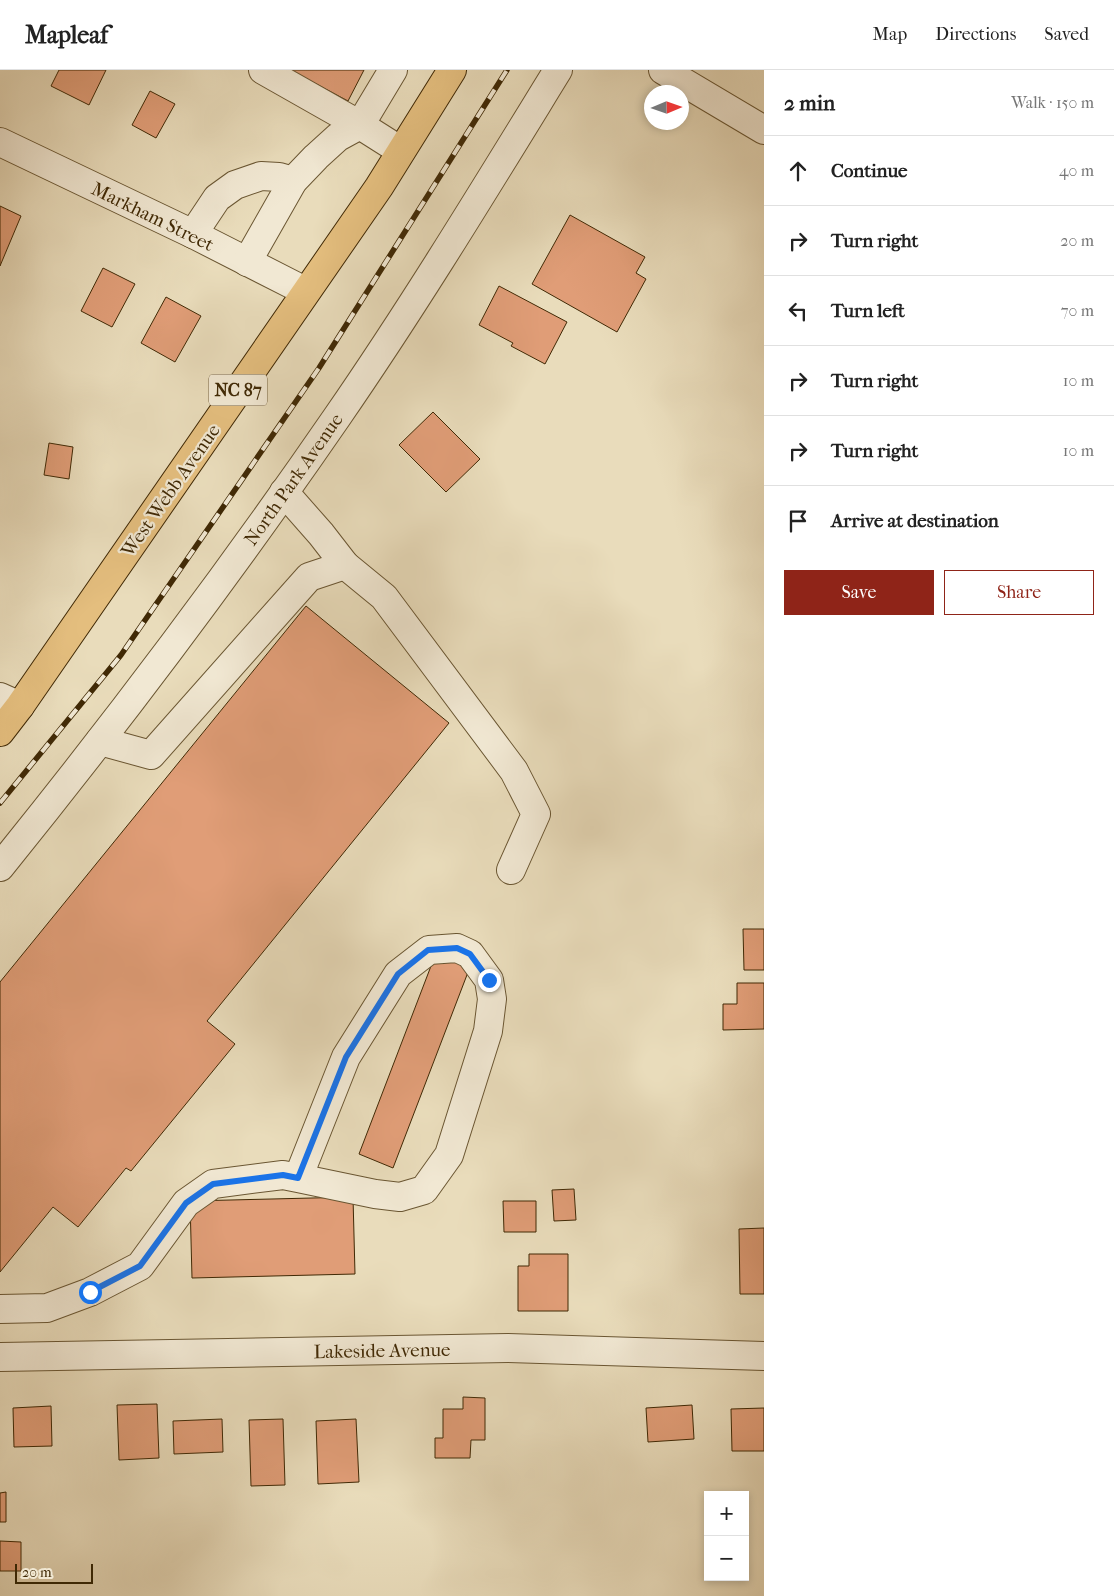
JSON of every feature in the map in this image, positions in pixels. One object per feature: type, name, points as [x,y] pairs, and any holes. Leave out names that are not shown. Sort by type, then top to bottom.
[{"type":"highway","name":"West Webb Avenue","points":[[0,732],[10,702],[193,457],[379,187],[452,70]]},
{"type":"street","points":[[263,70],[360,125],[401,152]]},
{"type":"street","points":[[247,262],[293,181],[316,156],[338,137],[360,125],[393,70]]},
{"type":"street","name":"North Park Avenue","points":[[0,867],[150,676],[338,415],[438,265],[558,70]]},
{"type":"street","points":[[663,70],[764,130]]},
{"type":"street","name":"Markham Street","points":[[0,142],[193,234],[305,292]]},
{"type":"street","points":[[193,234],[217,198],[235,185],[261,176],[279,177],[293,181]]},
{"type":"street","points":[[284,492],[345,565],[384,597],[514,771],[536,814],[511,870]]},
{"type":"street","points":[[100,741],[151,755],[309,578],[345,565]]},
{"type":"street","points":[[0,1309],[47,1308],[90,1292],[140,1266],[186,1203],[213,1184],[283,1175],[298,1178],[400,1197],[424,1190],[449,1155],[488,1031],[492,1000],[489,980],[470,954],[457,948],[428,950],[398,974],[346,1057],[298,1178]]},
{"type":"street","name":"Lakeside Avenue","points":[[0,1357],[508,1348],[764,1356]]},
{"type":"building","points":[[59,70],[106,70],[89,105],[51,86]]},
{"type":"building","points":[[290,70],[364,70],[348,101]]},
{"type":"building","points":[[150,91],[175,104],[156,138],[132,125]]},
{"type":"building","points":[[0,206],[21,216],[0,266]]},
{"type":"building","points":[[570,215],[645,257],[636,273],[646,279],[617,332],[532,284]]},
{"type":"building","points":[[103,268],[135,284],[112,327],[81,311]]},
{"type":"building","points":[[499,286],[567,322],[545,364],[511,346],[513,343],[479,325]]},
{"type":"building","points":[[166,297],[201,316],[175,362],[141,343]]},
{"type":"building","points":[[433,412],[480,459],[446,492],[399,445]]},
{"type":"building","points":[[49,443],[73,447],[69,479],[44,475]]},
{"type":"building","points":[[306,606],[449,723],[207,1021],[235,1044],[131,1171],[126,1168],[78,1227],[53,1207],[0,1272],[0,982]]},
{"type":"building","points":[[743,929],[764,929],[764,970],[744,970]]},
{"type":"building","points":[[436,953],[470,967],[393,1168],[359,1154]]},
{"type":"building","points":[[737,983],[764,983],[764,1029],[723,1030],[723,1004],[737,1004]]},
{"type":"building","points":[[574,1189],[576,1220],[554,1221],[552,1190]]},
{"type":"building","points":[[353,1197],[355,1274],[192,1278],[190,1201]]},
{"type":"building","points":[[503,1201],[536,1201],[536,1232],[504,1232]]},
{"type":"building","points":[[764,1228],[764,1294],[740,1294],[739,1229]]},
{"type":"building","points":[[529,1254],[568,1254],[568,1311],[518,1311],[518,1266],[529,1266]]},
{"type":"building","points":[[463,1397],[485,1398],[485,1440],[471,1440],[470,1458],[435,1458],[435,1438],[443,1438],[443,1409],[463,1409]]},
{"type":"building","points":[[157,1404],[159,1458],[119,1460],[117,1405]]},
{"type":"building","points":[[692,1405],[694,1439],[648,1442],[646,1408]]},
{"type":"building","points":[[51,1406],[52,1446],[14,1447],[13,1408]]},
{"type":"building","points":[[764,1408],[764,1451],[732,1451],[731,1409]]},
{"type":"building","points":[[222,1419],[223,1452],[174,1454],[173,1421]]},
{"type":"building","points":[[283,1419],[285,1485],[251,1486],[249,1420]]},
{"type":"building","points":[[356,1419],[359,1482],[318,1484],[316,1421]]},
{"type":"building","points":[[6,1492],[6,1522],[0,1522],[0,1493]]},
{"type":"building","points":[[0,1541],[21,1542],[21,1571],[0,1571]]},
{"type":"railway","points":[[0,803],[121,655],[319,368],[507,70]]},
{"type":"route","points":[[90,1292],[140,1266],[186,1203],[213,1184],[283,1175],[298,1178],[346,1057],[398,974],[428,950],[457,948],[470,954],[489,980]]}]
